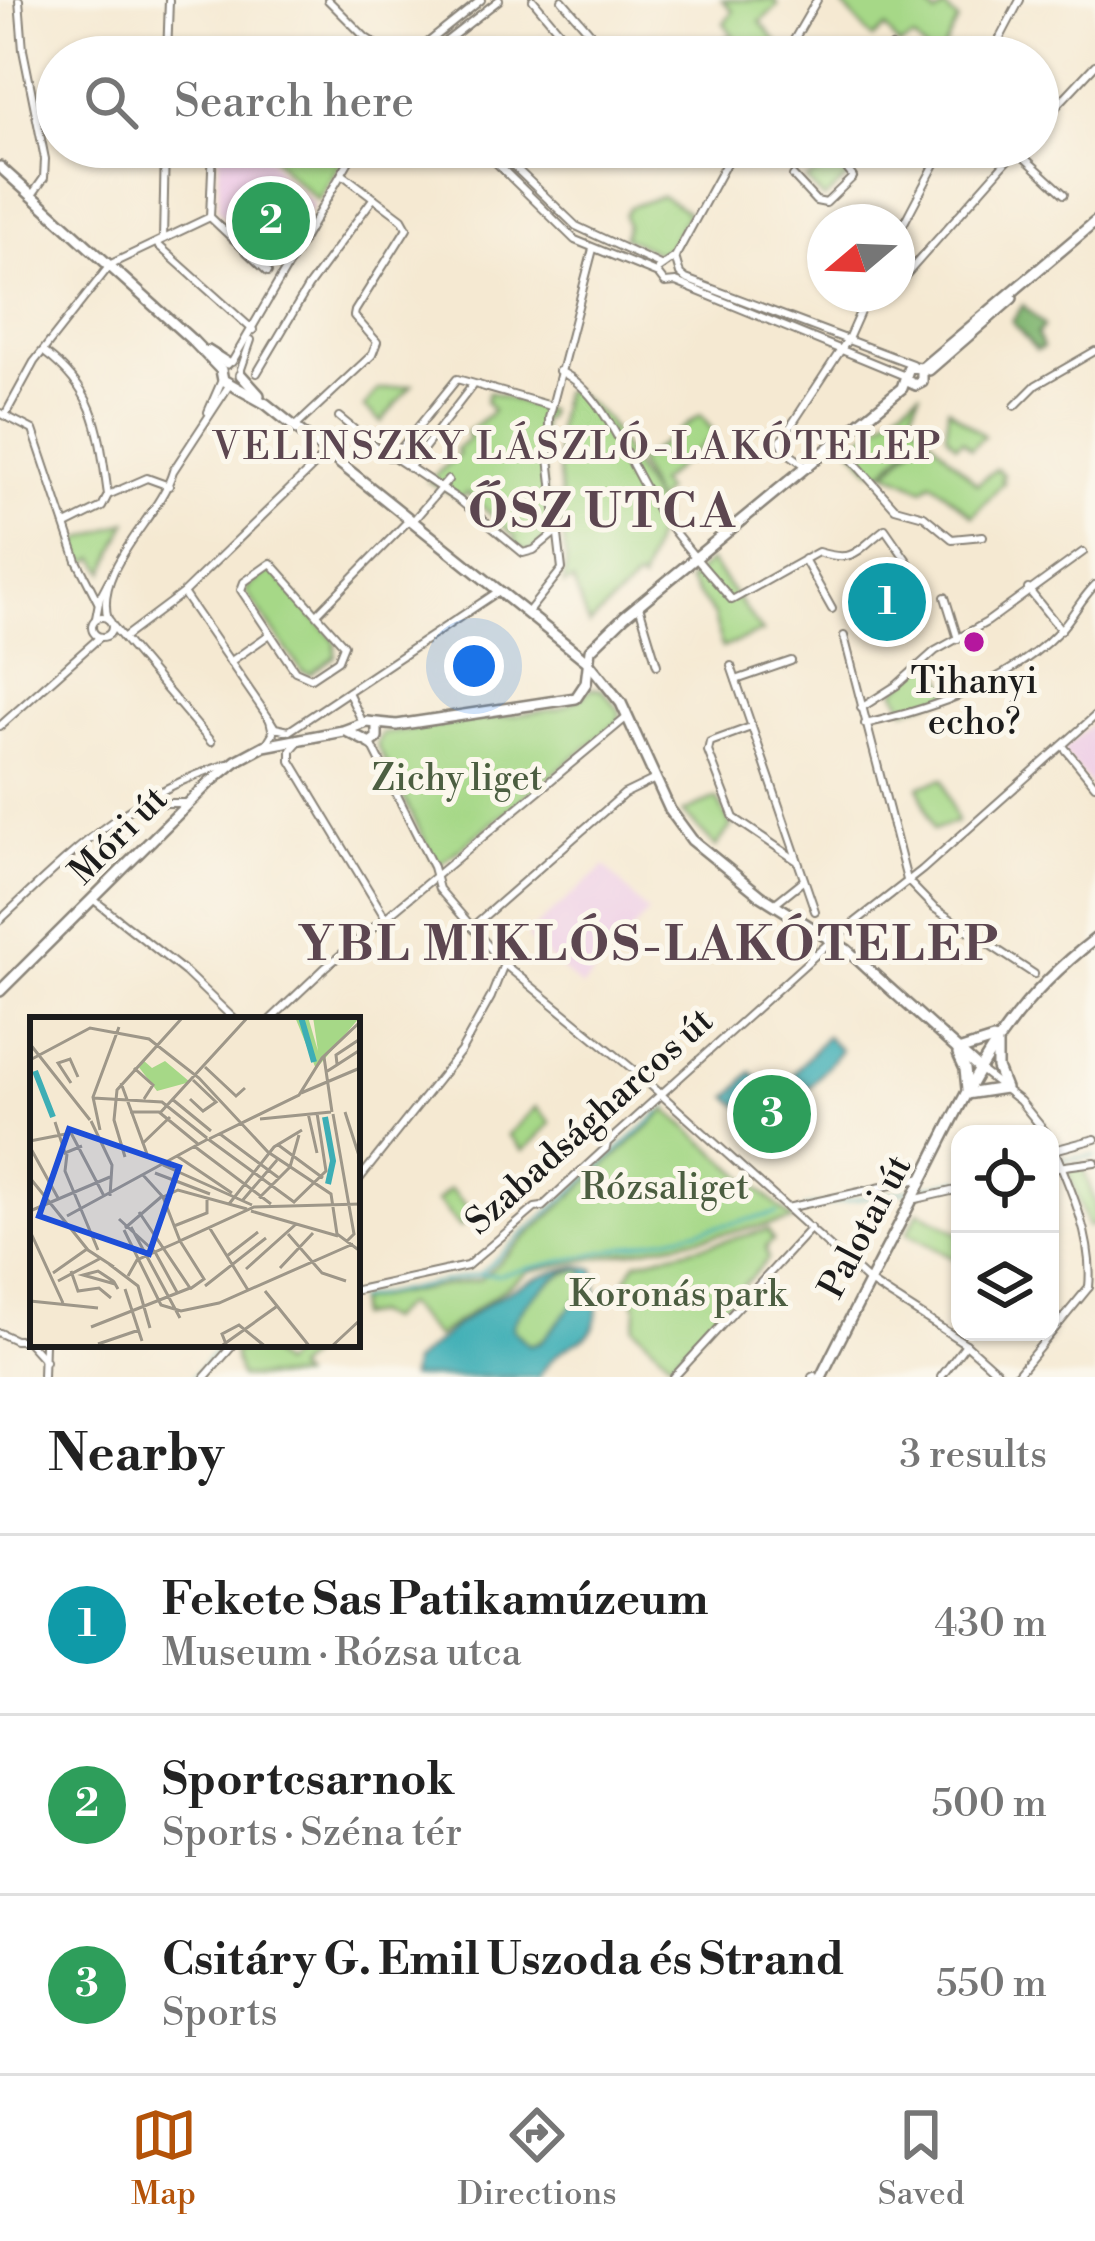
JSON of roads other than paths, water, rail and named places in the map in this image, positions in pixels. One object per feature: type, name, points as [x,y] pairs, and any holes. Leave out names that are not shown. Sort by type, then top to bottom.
[{"type":"main road","points":[[0,167],[266,404],[588,662],[629,716],[670,810],[692,840],[774,904],[847,950],[979,1069]]},
{"type":"main road","points":[[908,381],[907,369],[921,369],[1095,226]]},
{"type":"main road","points":[[588,662],[640,609],[908,381],[922,382],[921,369]]},
{"type":"main road","points":[[809,468],[908,381]]},
{"type":"main road","points":[[362,732],[565,702],[584,689],[590,650],[697,560]]},
{"type":"main road","points":[[362,732],[378,732]]},
{"type":"main road","name":"Móri út","points":[[0,991],[236,761],[290,740],[362,732]]},
{"type":"main road","name":"Palotai út","points":[[816,1376],[998,1037],[1050,976],[1095,939]]},
{"type":"main road","points":[[998,1037],[997,1068],[1005,1088],[966,1094],[968,1078],[956,1051],[998,1037]]},
{"type":"street","points":[[19,0],[36,112]]},
{"type":"street","points":[[168,36],[169,0]]},
{"type":"street","points":[[328,0],[364,36]]},
{"type":"street","points":[[436,36],[481,0]]},
{"type":"street","points":[[453,36],[499,0]]},
{"type":"street","points":[[533,0],[563,36]]},
{"type":"street","points":[[562,0],[593,36]]},
{"type":"street","points":[[797,36],[818,0]]},
{"type":"street","points":[[1001,36],[1020,0]]},
{"type":"street","points":[[1059,104],[1095,65]]},
{"type":"street","points":[[32,196],[45,168]]},
{"type":"street","points":[[164,168],[160,243],[253,330]]},
{"type":"street","points":[[212,168],[210,217],[268,272]]},
{"type":"street","points":[[211,742],[110,622],[105,599],[123,551],[169,486],[173,471],[345,168]]},
{"type":"street","points":[[501,168],[562,230],[592,249],[661,267]]},
{"type":"street","points":[[516,168],[576,226],[661,267],[921,369]]},
{"type":"street","points":[[661,267],[675,257],[724,168]]},
{"type":"street","points":[[793,176],[816,201],[826,203],[853,177],[846,168]]},
{"type":"street","points":[[914,204],[933,168]]},
{"type":"street","points":[[915,265],[1000,168]]},
{"type":"street","points":[[1037,168],[1064,194]]},
{"type":"street","points":[[295,427],[372,355],[376,342],[354,316],[356,306],[407,228],[402,219],[342,174]]},
{"type":"street","points":[[257,373],[308,286],[372,200]]},
{"type":"street","points":[[98,602],[77,562],[33,430],[3,414],[43,352],[111,264],[210,217]]},
{"type":"street","points":[[527,614],[562,569],[548,443],[551,406],[592,249]]},
{"type":"street","points":[[675,257],[678,274]]},
{"type":"street","points":[[661,267],[664,284],[678,274]]},
{"type":"street","points":[[678,274],[908,381]]},
{"type":"street","points":[[809,468],[781,447],[782,438],[848,339],[859,312]]},
{"type":"street","points":[[1015,406],[1036,385],[1080,365],[1095,351]]},
{"type":"street","points":[[43,352],[74,376],[105,451],[108,495],[102,507],[66,525]]},
{"type":"street","points":[[560,371],[600,410],[657,508],[732,600],[821,552],[842,560],[885,529],[928,591]]},
{"type":"street","points":[[394,458],[454,381],[551,406]]},
{"type":"street","points":[[410,468],[472,384]]},
{"type":"street","points":[[339,416],[388,457],[410,468],[523,553],[558,531]]},
{"type":"street","points":[[839,445],[895,508],[929,519],[952,538],[983,536]]},
{"type":"street","points":[[92,631],[123,638],[183,593],[326,454]]},
{"type":"street","points":[[108,495],[147,478],[169,486]]},
{"type":"street","points":[[318,613],[448,480]]},
{"type":"street","points":[[861,708],[897,685],[935,651],[987,622],[1083,552]]},
{"type":"street","points":[[805,559],[832,609]]},
{"type":"street","points":[[267,564],[280,568],[341,640],[344,651],[317,675],[300,675],[270,634],[241,590],[267,564]]},
{"type":"street","points":[[87,645],[98,602],[116,572]]},
{"type":"street","points":[[865,724],[932,706],[992,680],[1043,646],[1095,585]]},
{"type":"street","points":[[1028,589],[1060,630]]},
{"type":"street","points":[[183,593],[274,728],[289,731],[499,591]]},
{"type":"street","points":[[945,597],[958,638]]},
{"type":"street","points":[[640,609],[657,665]]},
{"type":"street","points":[[96,619],[110,622]]},
{"type":"street","points":[[0,726],[87,645],[104,637],[110,622]]},
{"type":"street","points":[[230,662],[270,634]]},
{"type":"street","points":[[844,636],[907,880],[934,908],[1034,974]]},
{"type":"street","points":[[736,680],[790,661]]},
{"type":"street","points":[[731,666],[814,911]]},
{"type":"street","points":[[348,692],[362,732],[384,765]]},
{"type":"street","points":[[273,1017],[326,967],[629,716]]},
{"type":"street","name":"Szabadságharcos út","points":[[360,1289],[474,1262],[535,1208],[542,1207],[831,941],[1095,716]]},
{"type":"street","points":[[265,746],[273,734],[270,720]]},
{"type":"street","points":[[751,727],[710,742],[708,751],[734,818],[798,862]]},
{"type":"street","points":[[378,732],[376,746],[439,889],[504,964],[660,1095],[868,1281],[966,1344],[1003,1377]]},
{"type":"street","points":[[307,737],[291,750],[291,761],[386,919]]},
{"type":"street","points":[[1062,745],[1095,784]]},
{"type":"street","points":[[0,920],[94,835],[163,787],[236,761]]},
{"type":"street","points":[[471,927],[624,794],[655,779]]},
{"type":"street","points":[[132,809],[189,803]]},
{"type":"street","points":[[774,846],[791,842]]},
{"type":"street","points":[[774,904],[804,880]]},
{"type":"street","points":[[94,900],[232,1017]]},
{"type":"street","points":[[809,927],[810,960]]},
{"type":"street","points":[[360,1178],[452,1065],[481,1017],[504,964]]},
{"type":"street","points":[[979,1069],[1005,1088],[1038,1125]]},
{"type":"street","points":[[1059,1158],[1095,1139]]},
{"type":"street","points":[[1059,1159],[1095,1162]]},
{"type":"street","points":[[1059,1165],[1089,1252],[1092,1288],[1059,1324]]},
{"type":"street","points":[[787,1208],[922,1180]]},
{"type":"street","points":[[913,1199],[951,1191]]},
{"type":"street","points":[[674,1377],[811,1228]]},
{"type":"street","points":[[0,1333],[30,1340]]},
{"type":"street","points":[[1016,1377],[1043,1341]]},
{"type":"street","points":[[941,1377],[966,1344]]},
{"type":"street","points":[[35,1347],[46,1362]]},
{"type":"street","points":[[43,1377],[44,1347]]},
{"type":"street","points":[[205,1377],[230,1347]]},
{"type":"water","points":[[826,1036],[841,1050],[809,1088],[793,1074]]},
{"type":"water","points":[[751,1072],[804,1119],[783,1144],[729,1097]]},
{"type":"water","points":[[579,1266],[594,1269],[596,1318],[592,1330],[551,1360],[539,1377],[410,1377],[412,1363],[470,1316],[509,1291]],"holes":[[[570,1270],[584,1270],[585,1291],[540,1343],[529,1345],[512,1328],[521,1311],[553,1280]]]},
{"type":"waterway","points":[[479,1274],[661,1112]]},
{"type":"waterway","points":[[1059,1160],[1095,1156]]},
{"type":"waterway","points":[[925,1187],[951,1182]]},
{"type":"waterway","points":[[805,1208],[916,1189]]},
{"type":"waterway","points":[[360,1299],[479,1274],[498,1275],[778,1213]]},
{"type":"waterway","points":[[193,1377],[219,1347]]},
{"type":"place","name":"Sportcsarnok","points":[[271,221]]},
{"type":"place","name":"Fekete Sas Patikamúzeum","points":[[887,602]]},
{"type":"place","name":"Tihanyi echo?","points":[[974,642]]},
{"type":"place","name":"Csitáry G. Emil Uszoda és Strand","points":[[772,1114]]},
{"type":"district","name":"VELINSZKY LÁSZLÓ-LAKÓTELEP","points":[[578,447]]},
{"type":"district","name":"ŐSZ UTCA","points":[[603,513]]},
{"type":"district","name":"YBL MIKLÓS-LAKÓTELEP","points":[[649,946]]},
{"type":"park label","name":"Zichy liget","points":[[457,779]]},
{"type":"park label","name":"Rózsaliget","points":[[665,1188]]},
{"type":"park label","name":"Koronás park","points":[[678,1295]]}]
